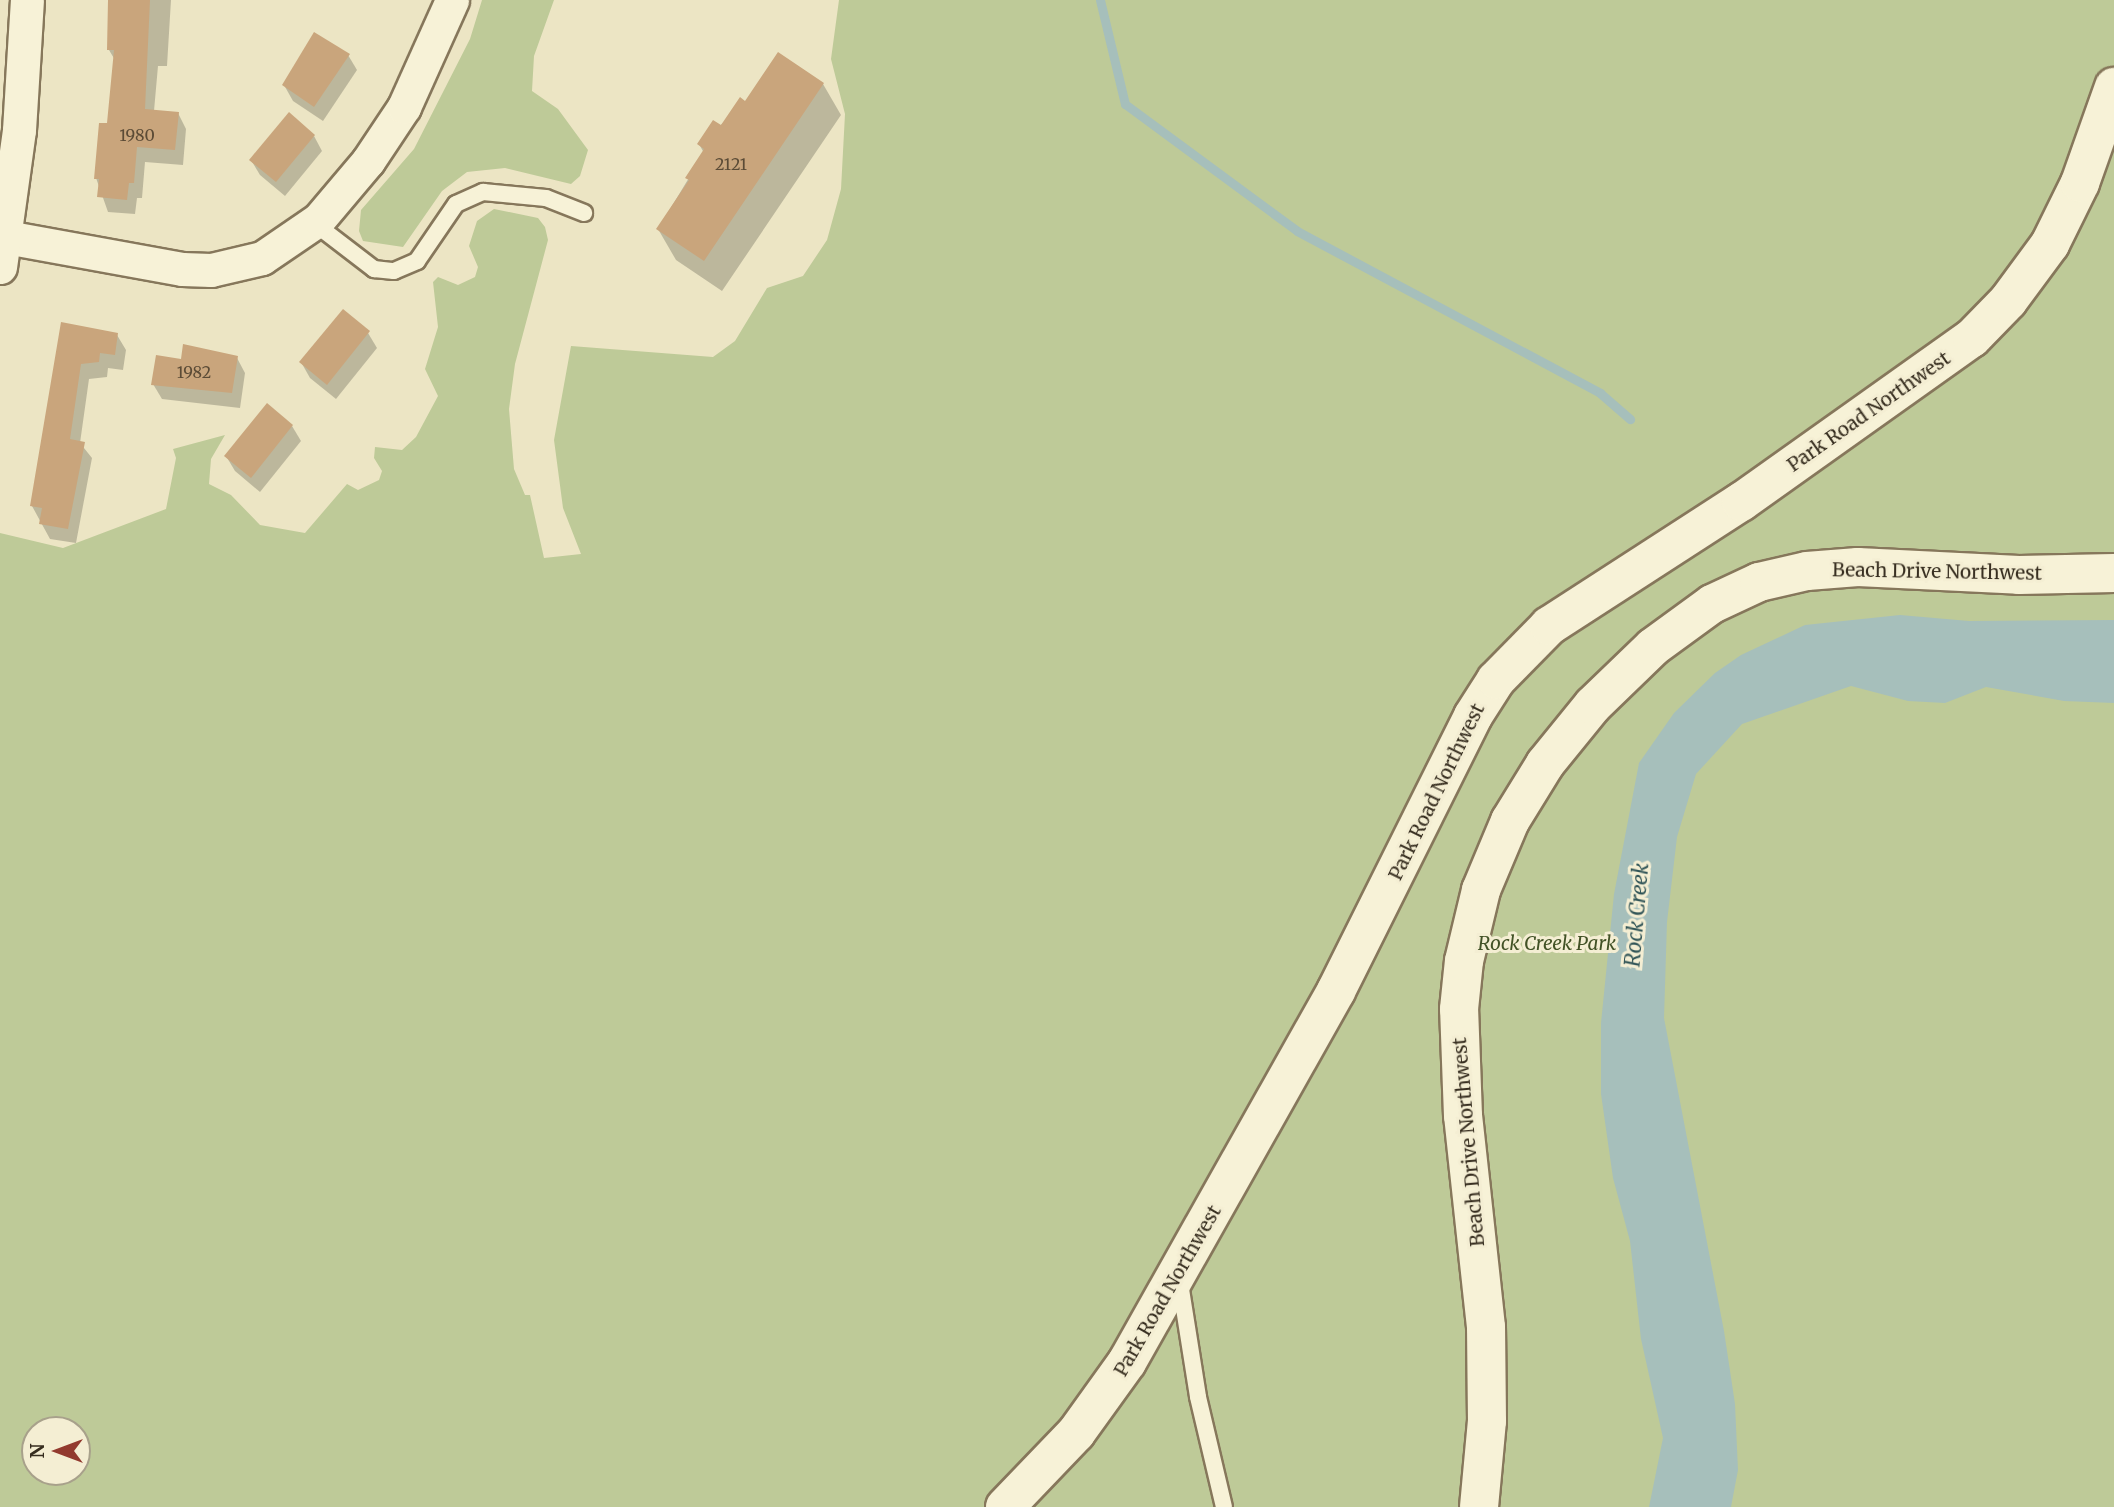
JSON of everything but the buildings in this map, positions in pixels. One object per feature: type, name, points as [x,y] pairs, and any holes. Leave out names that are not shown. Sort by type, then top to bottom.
[{"type":"street","points":[[27,0],[3,252],[211,270],[262,258],[314,223],[390,131],[428,60],[452,0]]},
{"type":"street","name":"Park Road Northwest","points":[[1005,1507],[1097,1406],[1179,1274],[1336,991],[1473,716],[1496,680],[1520,651],[1557,620],[1741,502],[1972,338],[2008,301],[2050,244],[2080,183],[2114,87]]},
{"type":"street","name":"Beach Drive Northwest","points":[[1479,1507],[1487,1421],[1486,1327],[1463,1116],[1459,1009],[1464,961],[1481,890],[1510,821],[1545,764],[1593,705],[1653,648],[1712,604],[1759,582],[1807,571],[1858,567],[2010,575],[2114,573]]},
{"type":"lane","points":[[314,223],[374,269],[394,271],[418,261],[456,204],[483,192],[546,198],[584,213]]},
{"type":"lane","points":[[1179,1274],[1198,1397],[1224,1507]]},
{"type":"green space","points":[[482,0],[554,0],[534,56],[532,91],[558,109],[588,150],[580,176],[571,184],[505,168],[467,172],[442,191],[403,247],[363,241],[359,231],[361,210],[414,149],[470,39]]},
{"type":"green space","name":"Rock Creek Park","points":[[839,0],[2114,0],[2114,1507],[0,1507],[0,533],[63,548],[166,509],[176,458],[173,449],[225,435],[211,459],[209,484],[231,495],[260,525],[305,533],[347,484],[358,490],[379,480],[382,471],[374,458],[375,447],[402,450],[416,437],[438,396],[425,369],[438,327],[433,282],[438,277],[458,285],[475,277],[478,267],[469,246],[477,221],[494,209],[538,218],[545,227],[548,240],[515,364],[509,409],[514,469],[525,495],[530,495],[544,558],[581,554],[563,508],[554,440],[571,346],[713,357],[735,341],[767,288],[803,276],[827,240],[841,189],[845,114],[831,59]]},
{"type":"water","name":"Rock Creek","points":[[1900,615],[1969,621],[2114,620],[2114,703],[2064,701],[1986,687],[1945,703],[1908,701],[1851,686],[1742,724],[1696,774],[1677,837],[1667,922],[1664,1018],[1724,1331],[1735,1404],[1738,1470],[1731,1507],[1649,1507],[1663,1438],[1641,1339],[1630,1241],[1613,1178],[1601,1094],[1601,1023],[1614,894],[1639,763],[1674,713],[1715,673],[1741,655],[1805,625]]},
{"type":"waterway","points":[[1100,0],[1125,104],[1297,231],[1600,393],[1630,419]]}]
